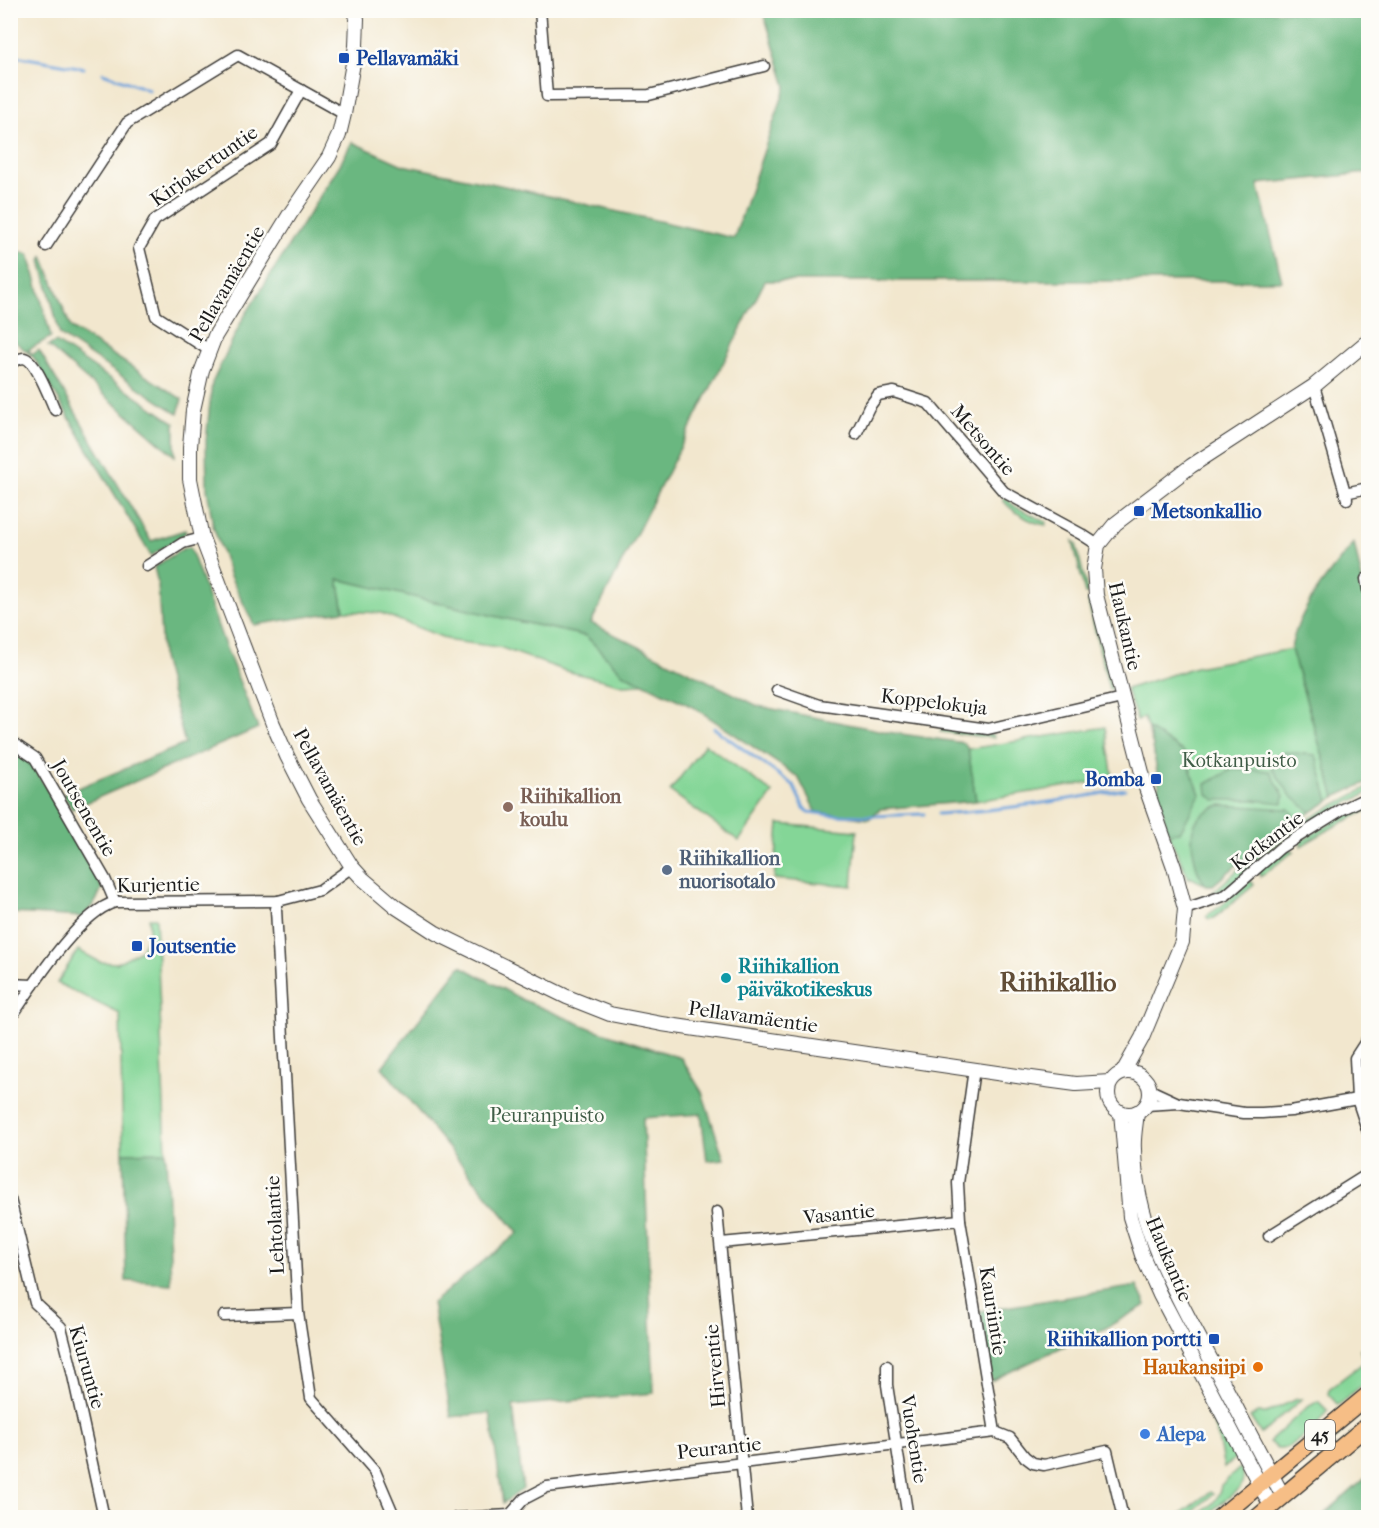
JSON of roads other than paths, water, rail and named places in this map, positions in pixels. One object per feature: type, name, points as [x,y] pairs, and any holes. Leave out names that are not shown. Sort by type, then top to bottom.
[{"type":"main road","name":"45","points":[[1219,1518],[1368,1395]]},
{"type":"main road","name":"45","points":[[1257,1518],[1368,1425]]},
{"type":"street","name":"Pellavamäentie","points":[[355,10],[356,46],[339,135],[329,157],[214,336],[202,370],[193,410],[190,447],[190,479],[202,538],[273,724],[309,799],[352,867],[376,891],[436,933],[592,1008],[619,1016],[1077,1084],[1110,1082]]},
{"type":"street","points":[[540,10],[547,96],[649,95],[764,66]]},
{"type":"street","points":[[46,246],[127,123],[238,56],[344,114]]},
{"type":"street","name":"Kirjokertuntie","points":[[209,350],[156,316],[138,248],[155,220],[271,144],[301,90]]},
{"type":"street","points":[[1098,545],[1114,524],[1136,506],[1191,466],[1314,386],[1368,341]]},
{"type":"street","points":[[10,363],[20,358],[26,359],[33,365],[55,410]]},
{"type":"street","points":[[1314,386],[1346,496],[1368,488]]},
{"type":"street","name":"Metsontie","points":[[856,434],[869,407],[878,395],[894,392],[928,403],[1004,492],[1098,545]]},
{"type":"street","points":[[147,566],[183,543],[202,538]]},
{"type":"street","name":"Haukantie","points":[[1098,545],[1094,580],[1122,698],[1146,788],[1174,867],[1185,909],[1182,942],[1142,1038],[1123,1072]]},
{"type":"street","name":"Koppelokuja","points":[[777,690],[819,705],[987,729],[1122,698]]},
{"type":"street","name":"Joutsenentie","points":[[10,741],[34,758],[105,879],[115,902]]},
{"type":"street","name":"Kotkantie","points":[[1185,909],[1226,895],[1280,848],[1341,810],[1368,797]]},
{"type":"street","name":"Kurjentie","points":[[10,1019],[70,936],[105,905],[115,902],[278,901],[321,890],[352,867]]},
{"type":"street","name":"Lehtolantie","points":[[278,901],[276,909],[298,1313],[311,1398],[375,1471],[395,1518]]},
{"type":"street","points":[[10,984],[33,985]]},
{"type":"street","name":"Haukantie","points":[[1142,1038],[1142,1075]]},
{"type":"street","points":[[1368,1038],[1355,1058],[1357,1099],[1368,1132]]},
{"type":"street","name":"Kauriintie","points":[[974,1069],[958,1183],[960,1220],[995,1432]]},
{"type":"street","points":[[1142,1109],[1150,1090],[1149,1084],[1142,1075],[1136,1072],[1123,1072],[1110,1082],[1108,1097],[1110,1103],[1121,1112],[1142,1109],[1179,1103]]},
{"type":"street","name":"Pellavamäentie","points":[[1077,1084],[1108,1097]]},
{"type":"street","points":[[1150,1090],[1179,1103],[1244,1113],[1291,1111],[1357,1099]]},
{"type":"street","name":"Haukantie","points":[[1142,1109],[1133,1148],[1143,1214],[1182,1305],[1265,1480]]},
{"type":"street","name":"Haukantie","points":[[1121,1112],[1130,1217],[1139,1245],[1160,1295],[1277,1501]]},
{"type":"street","points":[[1269,1236],[1368,1174]]},
{"type":"street","name":"Kiuruntie","points":[[10,1199],[35,1303],[61,1327],[104,1518]]},
{"type":"street","name":"Hirventie","points":[[717,1212],[747,1518]]},
{"type":"street","name":"Vasantie","points":[[721,1243],[960,1220]]},
{"type":"street","points":[[224,1316],[298,1313]]},
{"type":"street","name":"Vuohentie","points":[[887,1366],[887,1385],[908,1518]]},
{"type":"street","points":[[995,1432],[1010,1438],[1025,1457],[1033,1463],[1044,1465],[1107,1451],[1123,1518]]},
{"type":"street","name":"Peurantie","points":[[456,1518],[512,1516],[524,1499],[547,1487],[896,1446],[995,1432]]},
{"type":"waterway","points":[[10,55],[84,68]]},
{"type":"waterway","points":[[103,73],[149,90]]},
{"type":"waterway","points":[[714,728],[793,785],[804,808],[809,812],[871,816],[924,814]]},
{"type":"waterway","points":[[938,814],[1032,804],[1125,789]]},
{"type":"place","name":"Pellavamäki","points":[[344,58]]},
{"type":"place","name":"Metsonkallio","points":[[1139,511]]},
{"type":"place","name":"Bomba","points":[[1156,779]]},
{"type":"place","name":"Riihikallion koulu","points":[[508,807]]},
{"type":"place","name":"Riihikallion nuorisotalo","points":[[667,870]]},
{"type":"place","name":"Joutsentie","points":[[137,946]]},
{"type":"place","name":"Riihikallion päiväkotikeskus","points":[[726,978]]},
{"type":"place","name":"Riihikallion portti","points":[[1214,1339]]},
{"type":"place","name":"Haukansiipi","points":[[1258,1367]]},
{"type":"place","name":"Alepa","points":[[1145,1434]]},
{"type":"district","name":"Riihikallio","points":[[1058,982]]},
{"type":"park label","name":"Kotkanpuisto","points":[[1239,760]]},
{"type":"park label","name":"Peuranpuisto","points":[[547,1115]]}]
